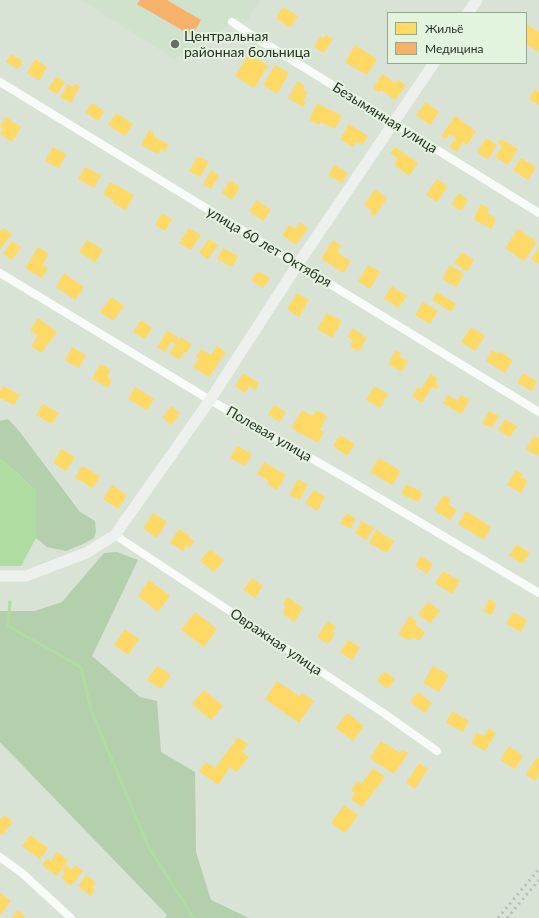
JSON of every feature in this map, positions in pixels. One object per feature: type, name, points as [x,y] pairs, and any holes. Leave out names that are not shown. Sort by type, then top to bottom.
[{"type":"street","points":[[469,12],[477,0]]},
{"type":"street","name":"Безымянная улица","points":[[232,22],[539,213]]},
{"type":"street","points":[[0,576],[26,576],[86,553],[115,534],[210,400],[298,264],[433,64]]},
{"type":"street","name":"улица 60 лет Октября","points":[[0,82],[539,412]]},
{"type":"street","name":"Полевая улица","points":[[0,273],[210,400],[349,480],[539,593]]},
{"type":"street","name":"Овражная улица","points":[[115,534],[385,714],[437,751]]},
{"type":"street","points":[[0,857],[22,873],[70,918]]},
{"type":"shaded area","name":"Центральная районная больница","points":[[81,0],[260,0],[246,23],[235,17],[228,27],[174,59]]},
{"type":"shaded area","points":[[8,419],[19,431],[80,512],[95,521],[96,531],[94,538],[66,551],[47,547],[36,538],[36,491],[0,459],[0,421]]},
{"type":"shaded area","points":[[0,459],[36,491],[36,538],[21,566],[0,566]]},
{"type":"shaded area","points":[[117,552],[138,560],[92,656],[140,697],[157,701],[161,752],[195,772],[196,852],[211,900],[249,918],[165,918],[167,915],[0,742],[0,611],[35,611],[62,602],[104,553]]},
{"type":"building: Жильё","points":[[283,7],[298,16],[290,28],[276,18]]},
{"type":"building: Жильё","points":[[527,25],[539,32],[539,52],[527,45]]},
{"type":"building: Жильё","points":[[326,35],[333,39],[324,53],[314,47],[320,36],[323,38]]},
{"type":"building: Жильё","points":[[355,45],[377,59],[367,75],[345,62]]},
{"type":"building: Жильё","points":[[249,53],[268,66],[254,88],[235,76]]},
{"type":"building: Жильё","points":[[11,54],[23,61],[18,69],[6,62]]},
{"type":"building: Жильё","points":[[35,59],[47,67],[39,81],[27,73]]},
{"type":"building: Жильё","points":[[275,65],[289,73],[277,94],[263,85]]},
{"type":"building: Жильё","points":[[382,74],[396,83],[398,80],[406,85],[395,100],[381,90],[379,92],[373,88]]},
{"type":"building: Жильё","points":[[56,77],[65,82],[57,94],[48,89]]},
{"type":"building: Жильё","points":[[298,81],[305,86],[303,90],[308,93],[303,101],[306,103],[303,107],[288,98]]},
{"type":"building: Жильё","points":[[68,84],[73,87],[75,84],[80,86],[71,103],[60,97]]},
{"type":"building: Жильё","points":[[535,89],[539,92],[539,105],[529,99]]},
{"type":"building: Жильё","points":[[426,102],[439,112],[430,125],[416,115]]},
{"type":"building: Жильё","points":[[92,103],[104,111],[98,121],[85,112]]},
{"type":"building: Жильё","points":[[317,103],[342,116],[335,129],[321,122],[319,125],[309,120]]},
{"type":"building: Жильё","points":[[116,113],[133,124],[125,136],[108,125]]},
{"type":"building: Жильё","points":[[455,116],[476,131],[467,145],[463,142],[457,152],[449,147],[456,138],[450,134],[446,139],[441,136]]},
{"type":"building: Жильё","points":[[6,117],[21,127],[12,142],[0,134],[3,129],[0,126]]},
{"type":"building: Жильё","points":[[349,124],[368,136],[362,145],[357,142],[353,147],[340,139]]},
{"type":"building: Жильё","points":[[149,130],[154,133],[153,136],[169,145],[165,152],[161,149],[158,154],[141,145]]},
{"type":"building: Жильё","points":[[486,138],[497,145],[488,160],[477,152]]},
{"type":"building: Жильё","points":[[501,139],[518,149],[508,165],[495,157],[502,146],[498,143]]},
{"type":"building: Жильё","points":[[53,147],[66,154],[59,168],[45,161]]},
{"type":"building: Жильё","points":[[395,147],[418,163],[409,176],[394,165],[398,158],[390,153]]},
{"type":"building: Жильё","points":[[198,156],[209,162],[200,177],[189,171]]},
{"type":"building: Жильё","points":[[521,158],[536,167],[528,180],[513,170]]},
{"type":"building: Жильё","points":[[334,165],[348,173],[342,183],[328,175]]},
{"type":"building: Жильё","points":[[85,167],[101,175],[94,188],[78,179]]},
{"type":"building: Жильё","points":[[211,170],[219,176],[211,189],[203,184]]},
{"type":"building: Жильё","points":[[437,179],[448,186],[437,202],[426,195]]},
{"type":"building: Жильё","points":[[230,180],[240,187],[232,200],[222,193]]},
{"type":"building: Жильё","points":[[110,182],[134,195],[126,210],[113,203],[114,201],[103,194]]},
{"type":"building: Жильё","points":[[375,189],[387,198],[374,217],[370,214],[372,210],[364,205]]},
{"type":"building: Жильё","points":[[459,193],[468,200],[461,211],[451,204]]},
{"type":"building: Жильё","points":[[257,200],[271,210],[263,221],[249,211]]},
{"type":"building: Жильё","points":[[481,204],[489,209],[487,213],[496,219],[491,229],[473,219]]},
{"type":"building: Жильё","points":[[162,213],[172,219],[165,231],[155,225]]},
{"type":"building: Жильё","points":[[300,222],[308,228],[296,245],[282,235],[289,225],[295,229]]},
{"type":"building: Жильё","points":[[3,228],[12,234],[0,249],[0,232]]},
{"type":"building: Жильё","points":[[189,228],[201,235],[191,250],[179,243]]},
{"type":"building: Жильё","points":[[518,229],[537,242],[524,261],[505,248]]},
{"type":"building: Жильё","points":[[209,239],[218,245],[208,259],[199,253]]},
{"type":"building: Жильё","points":[[87,240],[103,250],[95,262],[79,252]]},
{"type":"building: Жильё","points":[[333,240],[341,246],[337,252],[351,262],[343,273],[321,258]]},
{"type":"building: Жильё","points":[[12,241],[21,247],[12,260],[3,254]]},
{"type":"building: Жильё","points":[[38,247],[49,254],[42,265],[48,268],[42,278],[25,268]]},
{"type":"building: Жильё","points":[[539,247],[539,263],[538,264],[531,259]]},
{"type":"building: Жильё","points":[[223,248],[238,256],[232,267],[217,259]]},
{"type":"building: Жильё","points":[[462,252],[474,260],[467,272],[454,263]]},
{"type":"building: Жильё","points":[[368,265],[380,272],[370,289],[358,281]]},
{"type":"building: Жильё","points":[[450,265],[464,274],[456,287],[442,279]]},
{"type":"building: Жильё","points":[[258,271],[270,278],[263,288],[251,280]]},
{"type":"building: Жильё","points":[[64,273],[84,287],[75,300],[56,287]]},
{"type":"building: Жильё","points":[[392,286],[407,296],[398,308],[384,298]]},
{"type":"building: Жильё","points":[[437,292],[456,304],[451,312],[432,300]]},
{"type":"building: Жильё","points":[[297,293],[309,300],[299,317],[287,309]]},
{"type":"building: Жильё","points":[[111,297],[124,306],[113,321],[100,312]]},
{"type":"building: Жильё","points":[[423,302],[438,311],[430,324],[415,315]]},
{"type":"building: Жильё","points":[[327,313],[342,321],[332,338],[317,329]]},
{"type":"building: Жильё","points":[[38,318],[57,332],[41,353],[31,346],[38,336],[30,330]]},
{"type":"building: Жильё","points":[[141,320],[152,328],[145,339],[133,332]]},
{"type":"building: Жильё","points":[[471,327],[485,336],[475,351],[461,342]]},
{"type":"building: Жильё","points":[[353,328],[367,338],[358,352],[350,346],[353,341],[347,337]]},
{"type":"building: Жильё","points":[[167,331],[179,338],[175,344],[171,342],[165,352],[157,347]]},
{"type":"building: Жильё","points":[[181,337],[192,345],[186,353],[184,352],[179,360],[169,353]]},
{"type":"building: Жильё","points":[[217,346],[226,352],[209,377],[193,367],[199,359],[196,357],[201,349],[211,355]]},
{"type":"building: Жильё","points":[[72,347],[86,355],[79,368],[65,360]]},
{"type":"building: Жильё","points":[[396,350],[401,353],[399,356],[408,361],[402,372],[388,364]]},
{"type":"building: Жильё","points":[[492,350],[498,354],[500,352],[513,360],[505,373],[486,361]]},
{"type":"building: Жильё","points":[[100,364],[111,370],[107,377],[112,380],[108,388],[92,379]]},
{"type":"building: Жильё","points":[[243,373],[259,383],[255,390],[249,386],[245,393],[235,386]]},
{"type":"building: Жильё","points":[[523,373],[537,381],[532,391],[517,383]]},
{"type":"building: Жильё","points":[[431,374],[438,379],[435,383],[439,386],[437,389],[432,387],[422,403],[412,396],[418,387],[421,389]]},
{"type":"building: Жильё","points":[[3,386],[20,395],[14,405],[0,398],[0,391]]},
{"type":"building: Жильё","points":[[374,386],[388,394],[380,408],[366,400]]},
{"type":"building: Жильё","points":[[135,387],[154,399],[147,410],[128,399]]},
{"type":"building: Жильё","points":[[448,395],[458,401],[461,395],[470,400],[461,414],[443,403]]},
{"type":"building: Жильё","points":[[43,404],[59,413],[52,424],[36,415]]},
{"type":"building: Жильё","points":[[274,405],[286,412],[280,422],[268,415]]},
{"type":"building: Жильё","points":[[171,406],[180,413],[172,425],[162,418]]},
{"type":"building: Жильё","points":[[302,410],[313,416],[316,410],[327,416],[320,430],[324,432],[318,443],[291,428]]},
{"type":"building: Жильё","points":[[489,411],[499,416],[492,428],[482,423]]},
{"type":"building: Жильё","points":[[505,419],[517,426],[510,437],[498,430]]},
{"type":"building: Жильё","points":[[340,435],[355,444],[347,456],[333,446]]},
{"type":"building: Жильё","points":[[534,436],[539,438],[539,453],[537,456],[526,449]]},
{"type":"building: Жильё","points":[[237,446],[252,454],[245,466],[230,458]]},
{"type":"building: Жильё","points":[[61,449],[75,457],[66,471],[53,463]]},
{"type":"building: Жильё","points":[[379,458],[401,471],[392,485],[370,472]]},
{"type":"building: Жильё","points":[[264,462],[286,475],[277,490],[267,484],[269,481],[257,474]]},
{"type":"building: Жильё","points":[[82,466],[100,476],[93,488],[75,478]]},
{"type":"building: Жильё","points":[[516,470],[523,474],[521,477],[528,481],[521,493],[507,485]]},
{"type":"building: Жильё","points":[[298,479],[308,485],[299,500],[289,495]]},
{"type":"building: Жильё","points":[[406,484],[423,493],[418,502],[401,494]]},
{"type":"building: Жильё","points":[[112,485],[127,495],[118,509],[103,499]]},
{"type":"building: Жильё","points":[[314,490],[325,497],[317,511],[305,503]]},
{"type":"building: Жильё","points":[[444,495],[451,499],[448,504],[457,510],[450,520],[434,510]]},
{"type":"building: Жильё","points":[[466,511],[491,527],[484,540],[458,524]]},
{"type":"building: Жильё","points":[[153,513],[167,522],[157,538],[143,528]]},
{"type":"building: Жильё","points":[[347,513],[356,519],[350,529],[340,523]]},
{"type":"building: Жильё","points":[[362,521],[374,528],[366,540],[355,533]]},
{"type":"building: Жильё","points":[[179,529],[189,535],[188,537],[194,541],[190,548],[186,546],[183,551],[170,543]]},
{"type":"building: Жильё","points":[[376,530],[394,541],[387,553],[369,543]]},
{"type":"building: Жильё","points":[[517,544],[530,553],[522,564],[509,555]]},
{"type":"building: Жильё","points":[[210,549],[224,560],[214,572],[200,561]]},
{"type":"building: Жильё","points":[[421,556],[433,564],[427,574],[415,566]]},
{"type":"building: Жильё","points":[[443,571],[460,581],[452,594],[435,583]]},
{"type":"building: Жильё","points":[[252,578],[263,586],[255,598],[243,590]]},
{"type":"building: Жильё","points":[[149,580],[170,596],[158,612],[138,596]]},
{"type":"building: Жильё","points":[[287,597],[303,608],[294,622],[282,613],[286,607],[283,604]]},
{"type":"building: Жильё","points":[[489,599],[497,604],[491,615],[483,611]]},
{"type":"building: Жильё","points":[[428,602],[440,611],[430,623],[418,614]]},
{"type":"building: Жильё","points":[[195,612],[217,629],[204,647],[181,630]]},
{"type":"building: Жильё","points":[[513,612],[527,620],[521,632],[506,624]]},
{"type":"building: Жильё","points":[[410,616],[417,621],[415,625],[425,632],[419,641],[412,637],[409,641],[398,634]]},
{"type":"building: Жильё","points":[[328,621],[336,627],[332,632],[335,634],[328,644],[317,637]]},
{"type":"building: Жильё","points":[[125,629],[139,639],[128,655],[114,645]]},
{"type":"building: Жильё","points":[[348,640],[360,647],[352,660],[340,652]]},
{"type":"building: Жильё","points":[[157,666],[171,675],[161,689],[147,680]]},
{"type":"building: Жильё","points":[[433,666],[449,675],[439,692],[423,683]]},
{"type":"building: Жильё","points":[[384,671],[395,679],[388,689],[377,681]]},
{"type":"building: Жильё","points":[[277,681],[299,696],[302,693],[314,701],[299,723],[265,699]]},
{"type":"building: Жильё","points":[[204,690],[223,706],[211,720],[192,704]]},
{"type":"building: Жильё","points":[[418,692],[432,703],[425,713],[410,702]]},
{"type":"building: Жильё","points":[[452,711],[469,721],[463,732],[446,723]]},
{"type":"building: Жильё","points":[[347,713],[364,726],[353,741],[336,728]]},
{"type":"building: Жильё","points":[[489,728],[496,733],[485,751],[471,743],[477,732],[484,736]]},
{"type":"building: Жильё","points":[[238,737],[248,744],[242,752],[249,757],[237,772],[230,767],[218,785],[199,771],[206,762],[215,768]]},
{"type":"building: Жильё","points":[[381,741],[400,753],[402,750],[408,753],[394,774],[370,758]]},
{"type":"building: Жильё","points":[[509,746],[523,756],[515,769],[500,760]]},
{"type":"building: Жильё","points":[[536,758],[539,759],[539,774],[535,781],[526,775]]},
{"type":"building: Жильё","points":[[419,763],[428,769],[415,789],[406,783]]},
{"type":"building: Жильё","points":[[373,768],[385,777],[362,807],[351,799],[355,793],[351,790],[358,781],[361,784]]},
{"type":"building: Жильё","points":[[344,805],[358,815],[345,833],[331,823]]},
{"type":"building: Жильё","points":[[4,815],[13,822],[2,835],[0,834],[0,820]]},
{"type":"building: Жильё","points":[[30,835],[48,848],[40,859],[22,846]]},
{"type":"building: Жильё","points":[[57,852],[68,860],[57,876],[42,865],[47,858],[51,861]]},
{"type":"building: Жильё","points":[[66,865],[71,870],[75,865],[83,871],[71,886],[61,878],[65,873],[62,870]]},
{"type":"building: Жильё","points":[[87,875],[96,883],[92,888],[95,890],[90,896],[78,886]]},
{"type":"building: Жильё","points":[[0,893],[11,901],[0,915]]},
{"type":"building: Жильё","points":[[18,910],[25,918],[11,918]]},
{"type":"building: Медицина","points":[[140,0],[167,0],[201,20],[192,36],[137,4]]},
{"type":"waterway","points":[[10,602],[8,626],[81,667],[91,710],[149,848],[194,918]]},
{"type":"railway","points":[[498,918],[539,869]]},
{"type":"railway","points":[[507,918],[539,880]]},
{"type":"place","name":"Центральная районная больница","points":[[175,44]]}]
